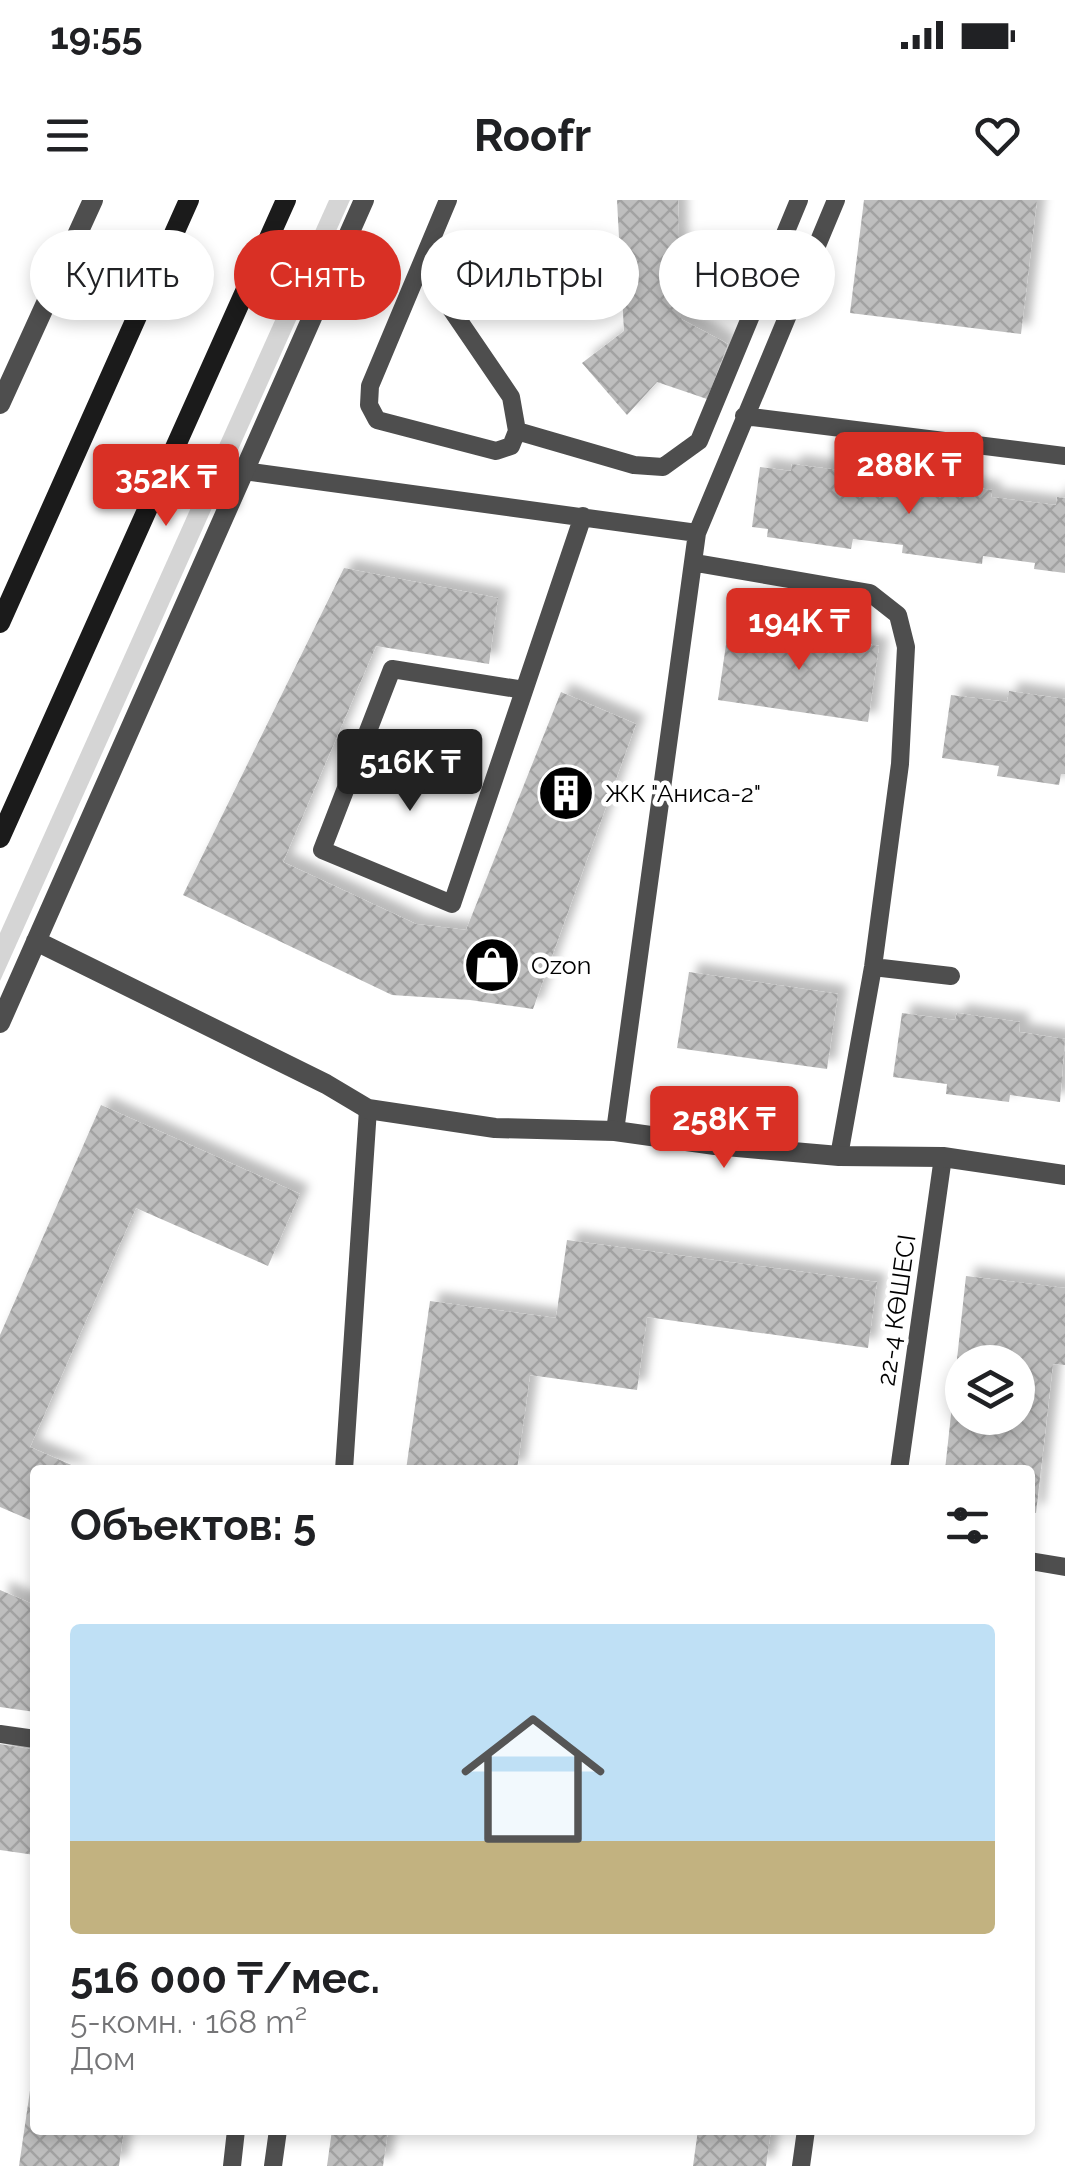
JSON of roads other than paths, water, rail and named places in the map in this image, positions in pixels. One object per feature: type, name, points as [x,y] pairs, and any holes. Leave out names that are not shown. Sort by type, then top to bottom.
[{"type":"main road","points":[[0,623],[189,200]]},
{"type":"main road","points":[[0,838],[286,200]]},
{"type":"street","points":[[1,400],[92,200]]},
{"type":"street","points":[[0,1023],[364,200]]},
{"type":"street","points":[[36,941],[326,1084],[368,1109],[495,1128],[615,1131],[715,1146],[839,1156],[943,1157],[1065,1174]]},
{"type":"lane","points":[[420,265],[511,397],[517,431],[511,446],[496,451],[377,420],[368,405],[370,386],[420,265],[448,200]]},
{"type":"lane","points":[[517,431],[634,465],[663,467],[699,441],[799,200]]},
{"type":"lane","points":[[615,1131],[696,563],[697,533],[836,200]]},
{"type":"lane","points":[[744,416],[1065,456]]},
{"type":"lane","points":[[244,471],[697,533]]},
{"type":"lane","points":[[524,690],[392,669],[322,850],[452,904],[583,516]]},
{"type":"lane","points":[[696,563],[870,593],[898,616],[906,647],[900,764],[873,967],[839,1156]]},
{"type":"lane","points":[[873,967],[951,976]]},
{"type":"lane","points":[[344,1465],[368,1109]]},
{"type":"lane","name":"22-4 КӨШЕСІ","points":[[900,1465],[943,1157]]},
{"type":"lane","points":[[1035,1562],[1065,1566]]},
{"type":"lane","points":[[0,1734],[30,1737]]},
{"type":"lane","points":[[232,2166],[235,2135]]},
{"type":"lane","points":[[273,2166],[277,2135]]},
{"type":"lane","points":[[801,2166],[805,2135]]},
{"type":"place","name":"ЖК \"Аниса-2\"","points":[[566,793]]},
{"type":"place","name":"Ozon","points":[[492,965]]}]
